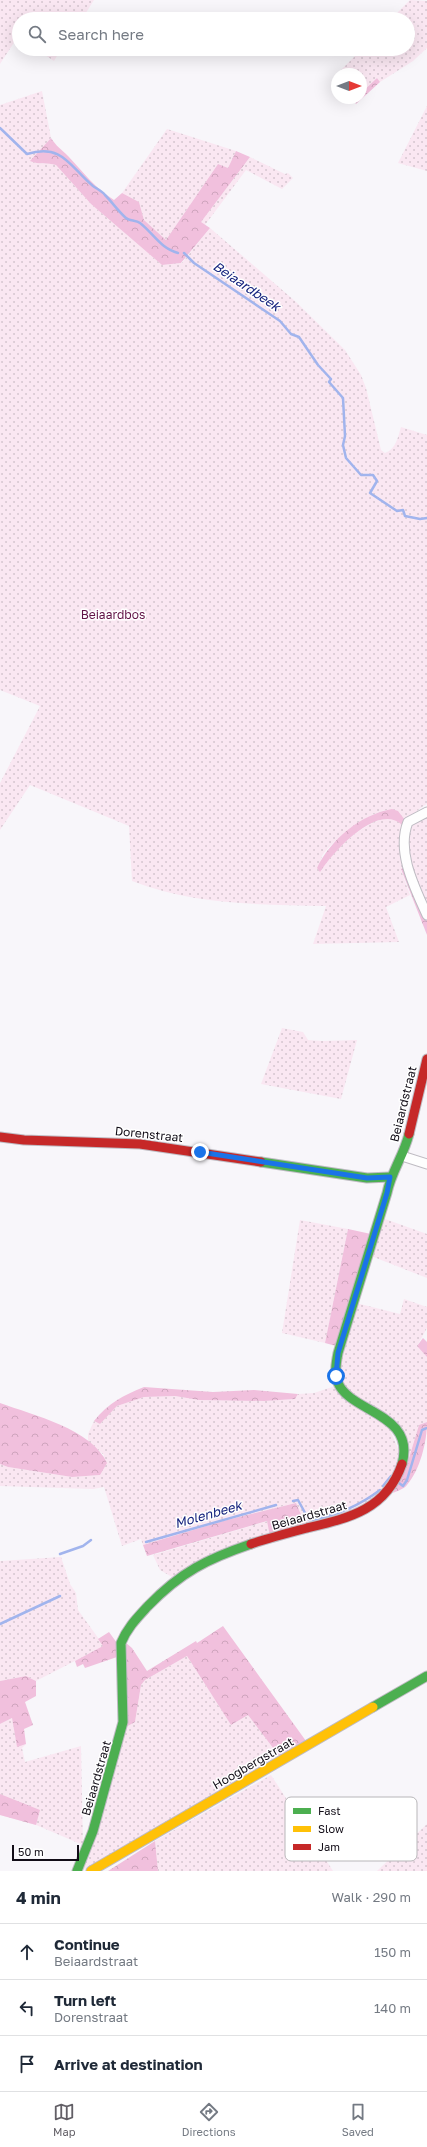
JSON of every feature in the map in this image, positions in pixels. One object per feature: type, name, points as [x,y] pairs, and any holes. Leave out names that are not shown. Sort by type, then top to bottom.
[{"type":"street","points":[[427,812],[408,822],[404,843],[409,870],[427,915]]},
{"type":"street","name":"Beiaardstraat","points":[[77,1871],[93,1831],[123,1722],[121,1643],[130,1626],[177,1577],[199,1564],[256,1542],[350,1517],[366,1509],[387,1491],[402,1466],[404,1451],[394,1426],[386,1417],[350,1397],[339,1387],[336,1376],[338,1353],[387,1193],[390,1177],[402,1156],[414,1116],[427,1059]]},
{"type":"street","name":"Dorenstraat","points":[[0,1136],[24,1140],[140,1144],[367,1178],[390,1177]]},
{"type":"street","name":"Beiaardstraat","points":[[402,1156],[427,1164]]},
{"type":"street","name":"Hoogbergstraat","points":[[91,1871],[427,1676]]},
{"type":"green space","points":[[0,0],[94,0],[86,12],[12,12],[12,46],[0,64]]},
{"type":"green space","points":[[410,0],[427,1],[427,48],[413,61],[380,82],[377,78],[367,87],[367,68],[343,68],[355,56],[415,56],[415,12],[398,12]]},
{"type":"green space","points":[[46,56],[57,56],[54,61]]},
{"type":"green space","points":[[377,78],[380,82],[367,94],[367,87]]},
{"type":"green space","name":"Beiaardbos","points":[[42,91],[51,138],[31,161],[56,165],[91,204],[162,265],[182,263],[210,228],[295,301],[345,350],[361,375],[366,388],[381,450],[385,453],[392,449],[401,427],[427,435],[427,804],[405,820],[394,810],[386,810],[376,813],[365,819],[344,833],[327,849],[321,858],[320,871],[343,844],[364,828],[375,822],[386,819],[396,819],[402,825],[401,839],[406,867],[401,870],[410,895],[386,907],[399,942],[313,944],[326,906],[252,904],[204,899],[156,889],[132,881],[129,826],[30,785],[0,830],[0,783],[40,706],[0,690],[0,105]]},
{"type":"green space","points":[[427,106],[427,171],[398,163]]},
{"type":"green space","points":[[167,129],[236,151],[228,168],[218,164],[166,240],[144,220],[139,202],[122,193]]},
{"type":"green space","points":[[51,138],[57,146],[107,196],[114,200],[122,193],[139,202],[144,220],[166,240],[218,164],[228,168],[236,151],[250,157],[201,222],[210,228],[181,263],[162,265],[91,204],[56,165],[30,161]]},
{"type":"green space","points":[[250,157],[285,174],[288,173],[293,178],[282,189],[246,170],[205,225],[200,223]]},
{"type":"green space","points":[[392,809],[398,811],[405,820],[402,825],[392,820],[381,820],[369,824],[345,842],[320,872],[317,868],[338,838],[358,822],[369,816]]},
{"type":"green space","points":[[427,816],[427,908],[412,872],[408,850],[410,827],[415,822]]},
{"type":"green space","points":[[406,867],[427,921],[427,935],[401,869]]},
{"type":"green space","points":[[282,1028],[303,1032],[308,1040],[357,1040],[341,1099],[261,1084]]},
{"type":"green space","points":[[385,1219],[427,1234],[427,1278],[371,1256]]},
{"type":"green space","points":[[300,1220],[348,1229],[325,1343],[282,1333]]},
{"type":"green space","points":[[348,1229],[371,1234],[336,1346],[325,1343]]},
{"type":"green space","points":[[404,1299],[427,1307],[427,1328],[417,1346],[427,1357],[427,1422],[419,1425],[409,1458],[405,1442],[347,1390],[338,1370],[356,1303],[400,1314]]},
{"type":"green space","points":[[423,1338],[427,1342],[427,1357],[417,1346]]},
{"type":"green space","points":[[335,1386],[386,1421],[400,1453],[392,1480],[362,1507],[306,1526],[296,1503],[223,1521],[143,1545],[141,1539],[122,1546],[104,1487],[93,1489],[0,1486],[0,1464],[8,1467],[72,1477],[100,1475],[104,1455],[88,1441],[88,1434],[94,1421],[100,1424],[117,1406],[144,1397],[175,1396],[199,1400],[264,1401],[295,1399],[298,1394],[314,1393]]},
{"type":"green space","points":[[144,1387],[213,1392],[254,1390],[298,1394],[295,1399],[264,1401],[199,1400],[175,1396],[144,1397],[117,1406],[100,1424],[94,1421],[111,1404]]},
{"type":"green space","points":[[0,1403],[44,1418],[75,1432],[89,1441],[99,1451],[107,1463],[100,1475],[72,1477],[8,1467],[0,1464]]},
{"type":"green space","points":[[427,1422],[426,1438],[416,1472],[406,1486],[393,1493],[409,1458],[419,1425]]},
{"type":"green space","points":[[296,1503],[306,1526],[270,1536],[267,1521],[147,1556],[143,1545],[223,1521]]},
{"type":"green space","points":[[268,1521],[270,1536],[172,1577],[160,1570],[153,1555]]},
{"type":"green space","points":[[61,1557],[70,1584],[76,1593],[78,1610],[104,1646],[36,1681],[26,1676],[0,1681],[0,1561]]},
{"type":"green space","points":[[223,1626],[306,1741],[280,1757],[248,1715],[231,1725],[187,1656],[145,1680],[141,1685],[135,1722],[126,1727],[125,1642],[132,1648],[147,1671],[196,1641],[197,1643]]},
{"type":"green space","points":[[109,1632],[117,1643],[117,1657],[85,1668],[83,1664],[77,1667],[75,1661],[103,1646],[98,1639]]},
{"type":"green space","points":[[187,1656],[231,1725],[248,1715],[280,1757],[88,1869],[84,1869],[126,1727],[135,1722],[141,1685],[145,1680]]},
{"type":"green space","points":[[26,1676],[36,1681],[36,1696],[25,1702],[33,1725],[24,1729],[26,1744],[17,1747],[12,1718],[0,1724],[0,1681]]},
{"type":"green space","points":[[12,1718],[17,1746],[26,1744],[22,1748],[25,1762],[81,1746],[83,1845],[36,1825],[0,1815],[0,1724]]},
{"type":"green space","points":[[271,1775],[285,1797],[285,1861],[327,1861],[333,1871],[158,1871],[155,1841]]},
{"type":"green space","points":[[0,1794],[40,1810],[36,1825],[0,1815]]},
{"type":"green space","points":[[427,1824],[427,1871],[377,1871],[388,1861],[417,1861],[417,1833]]},
{"type":"green space","points":[[155,1841],[158,1871],[108,1871]]},
{"type":"waterway","name":"Beiaardbeek","points":[[0,128],[27,154],[39,151],[58,154],[72,165],[93,186],[101,191],[126,218],[140,223],[167,248],[178,253]]},
{"type":"waterway","name":"Beiaardbeek","points":[[184,253],[194,263],[280,321],[291,334],[299,337],[318,365],[331,379],[329,382],[343,398],[345,436],[343,445],[346,458],[361,475],[373,475],[377,481],[370,493],[397,511],[403,510],[405,516],[420,519],[427,518]]},
{"type":"waterway","name":"Molenbeek","points":[[399,1483],[403,1486],[407,1480],[422,1430],[427,1428]]},
{"type":"waterway","name":"Molenbeek","points":[[383,1486],[391,1476]]},
{"type":"waterway","name":"Molenbeek","points":[[293,1501],[298,1500],[309,1520],[312,1520],[348,1509],[364,1501],[380,1490]]},
{"type":"waterway","name":"Molenbeek","points":[[146,1542],[276,1505]]},
{"type":"waterway","name":"Molenbeek","points":[[60,1554],[83,1546],[91,1540]]},
{"type":"waterway","name":"Molenbeek","points":[[0,1624],[60,1596]]},
{"type":"traffic: fast","points":[[402,1464],[404,1447],[400,1434],[391,1424],[345,1393],[338,1383],[336,1368],[338,1353],[389,1185],[409,1134]]},
{"type":"traffic: fast","points":[[261,1162],[367,1178],[390,1177]]},
{"type":"traffic: fast","points":[[77,1871],[93,1831],[123,1722],[121,1643],[123,1638],[133,1623],[148,1606],[183,1575],[221,1555],[251,1544]]},
{"type":"traffic: fast","points":[[373,1707],[427,1676]]},
{"type":"traffic: slow","points":[[91,1871],[373,1707]]},
{"type":"traffic: jam","points":[[409,1134],[427,1059]]},
{"type":"traffic: jam","points":[[0,1137],[24,1140],[140,1144],[261,1162]]},
{"type":"traffic: jam","points":[[251,1544],[337,1520],[364,1510],[376,1502],[386,1492],[395,1480],[402,1464]]},
{"type":"route","points":[[200,1152],[223,1157],[367,1178],[390,1177],[387,1193],[338,1353],[336,1376]]}]
